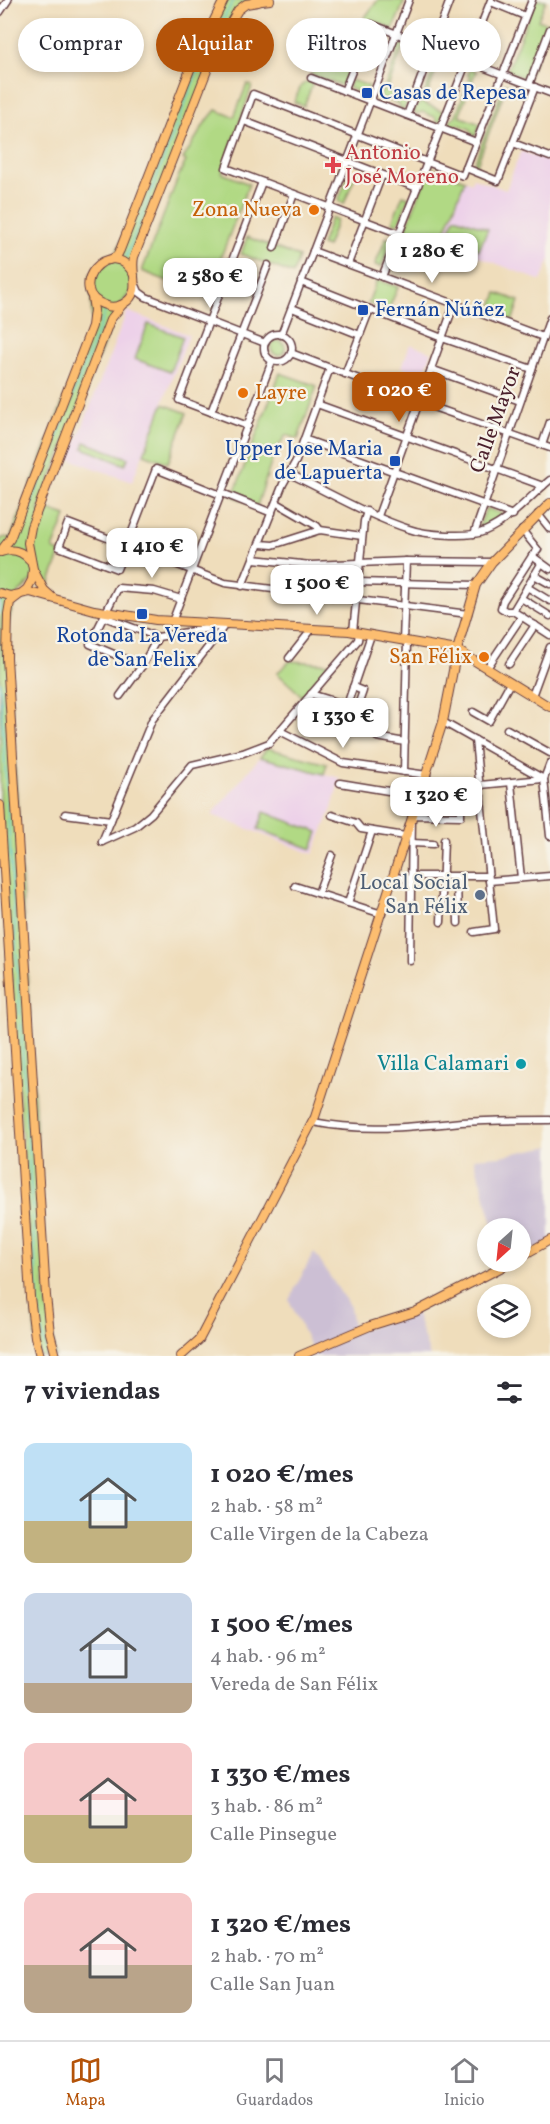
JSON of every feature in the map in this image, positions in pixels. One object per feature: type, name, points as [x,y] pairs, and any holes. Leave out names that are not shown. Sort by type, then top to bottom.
[{"type":"main road","points":[[0,552],[10,539],[92,326],[94,310],[89,285],[90,275],[98,264],[117,256],[120,250],[191,67],[224,0]]},
{"type":"main road","points":[[246,0],[258,2]]},
{"type":"main road","points":[[56,1356],[50,1333],[46,1296],[7,658],[8,609],[12,600],[31,583],[32,565],[27,543],[31,526],[110,320],[129,299],[136,285],[133,262],[137,249],[217,45],[238,10],[246,4],[270,0]]},
{"type":"main road","points":[[107,260],[124,263],[134,275]]},
{"type":"main road","points":[[92,296],[105,306],[122,305]]},
{"type":"main road","points":[[181,1356],[199,1340],[313,1122],[394,877],[405,836],[427,775],[443,722],[457,651],[476,585],[492,562],[550,503]]},
{"type":"main road","points":[[0,552],[19,551],[27,557],[44,590],[57,600]]},
{"type":"main road","points":[[0,593],[10,596],[30,592],[106,615],[225,625],[356,632],[457,651],[550,707]]},
{"type":"main road","points":[[0,805],[30,1297],[40,1356]]},
{"type":"main road","points":[[531,1251],[550,1240]]},
{"type":"main road","points":[[299,1356],[370,1326],[416,1312],[493,1272]]},
{"type":"street","points":[[0,12],[8,0]]},
{"type":"street","points":[[281,335],[409,0]]},
{"type":"street","points":[[443,18],[450,0]]},
{"type":"street","points":[[400,234],[226,168],[254,94],[463,176],[532,0]]},
{"type":"street","points":[[484,18],[491,1],[525,16]]},
{"type":"street","points":[[344,91],[371,24],[400,35]]},
{"type":"street","points":[[466,168],[498,181],[513,143],[550,29]]},
{"type":"street","points":[[543,49],[550,52]]},
{"type":"street","points":[[407,115],[423,72]]},
{"type":"street","points":[[382,277],[464,72]]},
{"type":"street","points":[[495,72],[550,93]]},
{"type":"street","points":[[311,78],[476,142]]},
{"type":"street","points":[[244,121],[417,188]]},
{"type":"street","points":[[513,143],[550,157]]},
{"type":"street","points":[[348,264],[382,175]]},
{"type":"street","points":[[248,426],[179,400],[262,182]]},
{"type":"street","points":[[274,248],[294,194]]},
{"type":"street","points":[[313,251],[543,337]]},
{"type":"street","points":[[211,412],[268,265]]},
{"type":"street","points":[[301,282],[442,338],[532,369]]},
{"type":"street","points":[[136,285],[139,292],[146,297]]},
{"type":"street","points":[[129,299],[146,297],[265,343]]},
{"type":"street","points":[[378,516],[454,305]]},
{"type":"street","points":[[292,308],[360,335]]},
{"type":"street","points":[[345,374],[370,309]]},
{"type":"street","name":"Calle Mayor","points":[[474,534],[550,318]]},
{"type":"street","points":[[281,335],[291,343],[291,352],[286,360],[272,361],[265,353],[265,343],[272,336],[281,335]]},
{"type":"street","points":[[291,352],[419,402],[550,448]]},
{"type":"street","points":[[172,621],[272,361]]},
{"type":"street","points":[[242,586],[262,545],[266,528],[288,473],[296,461],[330,368]]},
{"type":"street","points":[[430,369],[520,401]]},
{"type":"street","points":[[317,404],[543,486]]},
{"type":"street","points":[[542,445],[550,422]]},
{"type":"street","points":[[304,440],[513,515]]},
{"type":"street","points":[[272,513],[156,469],[126,546],[117,569],[59,547],[68,523],[126,546],[225,583],[468,614]]},
{"type":"street","points":[[288,473],[411,530],[462,535],[484,531],[513,515],[550,480]]},
{"type":"street","points":[[277,503],[320,530]]},
{"type":"street","points":[[225,625],[152,720],[102,842],[135,827],[152,814],[192,765],[260,748],[269,743],[358,640],[356,600],[364,520],[368,511]]},
{"type":"street","points":[[538,514],[550,530]]},
{"type":"street","points":[[262,545],[285,542],[320,530],[362,536]]},
{"type":"street","points":[[522,530],[538,550],[531,556],[501,608],[513,611],[550,634]]},
{"type":"street","points":[[262,545],[264,561]]},
{"type":"street","points":[[531,556],[550,569]]},
{"type":"street","points":[[254,559],[311,565],[406,561],[492,562]]},
{"type":"street","points":[[404,772],[406,561]]},
{"type":"street","points":[[513,611],[541,564]]},
{"type":"street","points":[[534,575],[550,584]]},
{"type":"street","points":[[358,582],[476,585]]},
{"type":"street","points":[[527,587],[550,601]]},
{"type":"street","points":[[142,666],[90,644],[118,588],[154,591],[181,599]]},
{"type":"street","points":[[520,598],[550,616]]},
{"type":"street","points":[[106,615],[158,637],[225,625]]},
{"type":"street","points":[[487,668],[522,616]]},
{"type":"street","points":[[509,664],[535,625]]},
{"type":"street","points":[[289,658],[312,629]]},
{"type":"street","points":[[347,705],[371,635]]},
{"type":"street","points":[[120,696],[142,666],[158,637]]},
{"type":"street","points":[[532,696],[550,646]]},
{"type":"street","points":[[543,665],[550,670]]},
{"type":"street","points":[[473,712],[489,721],[510,683]]},
{"type":"street","points":[[353,687],[363,691],[357,708]]},
{"type":"street","points":[[310,694],[383,716],[377,737],[405,742]]},
{"type":"street","points":[[443,722],[544,779]]},
{"type":"street","points":[[507,729],[550,753]]},
{"type":"street","points":[[280,731],[343,763],[427,775]]},
{"type":"street","points":[[474,932],[494,929],[475,740]]},
{"type":"street","points":[[550,764],[544,779],[550,836]]},
{"type":"street","points":[[480,785],[544,779]]},
{"type":"street","points":[[340,783],[419,796],[458,796],[460,798],[481,796]]},
{"type":"street","points":[[511,783],[521,878]]},
{"type":"street","points":[[410,961],[412,815],[461,816],[460,798]]},
{"type":"street","points":[[65,814],[111,820]]},
{"type":"street","points":[[332,814],[356,824],[361,829],[405,836]]},
{"type":"street","points":[[348,903],[372,831]]},
{"type":"street","points":[[441,922],[444,840]]},
{"type":"street","points":[[412,843],[433,844]]},
{"type":"street","points":[[318,893],[332,855]]},
{"type":"street","points":[[394,877],[489,879],[550,876]]},
{"type":"street","points":[[457,877],[458,923]]},
{"type":"street","points":[[295,886],[382,914]]},
{"type":"street","points":[[442,898],[458,898]]},
{"type":"street","points":[[313,1122],[393,1129],[463,1122],[550,1120]]},
{"type":"shaded area","points":[[521,151],[550,162],[550,259],[541,281],[470,253],[464,265],[438,255],[465,180],[471,183],[473,178],[506,190]]},
{"type":"shaded area","points":[[127,311],[189,335],[132,482],[70,459]]},
{"type":"shaded area","points":[[410,344],[432,352],[415,396],[403,391],[411,371],[402,367]]},
{"type":"shaded area","points":[[260,757],[340,778],[331,811],[313,854],[212,815]]},
{"type":"shaded area","points":[[550,1146],[550,1240],[531,1251],[531,1218],[491,1218],[474,1158],[500,1156]]},
{"type":"shaded area","points":[[314,1252],[350,1307],[354,1333],[415,1312],[430,1356],[299,1356],[312,1350],[289,1300]]},
{"type":"green space","points":[[224,0],[270,0],[252,3],[232,18],[215,18]]},
{"type":"green space","points":[[378,0],[405,0],[393,29],[388,27],[388,18],[364,18]]},
{"type":"green space","points":[[535,0],[546,0],[538,20],[549,24],[528,79],[507,71]]},
{"type":"green space","points":[[400,43],[400,56],[387,90],[408,99],[404,110],[400,109],[399,104],[385,99],[377,100],[379,93],[383,91],[398,53],[396,50]]},
{"type":"green space","points":[[189,72],[210,72],[134,257],[136,285],[118,308],[38,511],[49,510],[66,516],[53,549],[61,553],[48,587],[44,590],[39,583],[32,580],[16,596],[7,627],[46,1296],[56,1356],[40,1356],[35,1337],[0,805],[0,539],[6,537],[10,539],[92,326],[90,275],[114,258]]},
{"type":"green space","points":[[312,72],[349,72],[343,86],[310,74]]},
{"type":"green space","points":[[433,72],[436,72],[424,103],[445,112],[440,123],[435,117],[422,112],[417,114],[414,112],[416,106],[420,104]]},
{"type":"green space","points":[[469,72],[476,72],[459,116],[480,124],[475,136],[470,129],[457,124],[452,127],[449,125],[451,119],[455,117],[470,78]]},
{"type":"green space","points":[[351,80],[369,86],[366,95],[348,88]]},
{"type":"green space","points":[[308,81],[313,83],[304,106],[294,102],[301,86]]},
{"type":"green space","points":[[505,83],[527,92],[525,97],[505,90],[476,167],[473,166]]},
{"type":"green space","points":[[247,84],[252,86],[222,173],[249,184],[206,296],[142,271],[186,161],[183,159],[205,123],[216,110],[234,117]]},
{"type":"green space","points":[[430,167],[465,180],[434,260],[399,246]]},
{"type":"green space","points":[[349,174],[355,176],[344,204],[338,201]]},
{"type":"green space","points":[[403,195],[409,197],[398,224],[392,222]]},
{"type":"green space","points":[[455,217],[488,229],[479,250],[447,237]]},
{"type":"green space","points":[[331,218],[337,220],[327,247],[321,245]]},
{"type":"green space","points":[[247,237],[299,257],[293,274],[241,254]]},
{"type":"green space","points":[[386,238],[392,240],[381,267],[375,265]]},
{"type":"green space","points":[[377,280],[398,287],[388,311],[368,303]]},
{"type":"green space","points":[[497,293],[519,301],[512,322],[489,314]]},
{"type":"green space","points":[[148,324],[183,337],[170,372],[135,359]]},
{"type":"green space","points":[[275,341],[281,341],[285,348],[281,355],[275,355],[271,351],[271,345]]},
{"type":"green space","points":[[280,373],[317,386],[298,439],[286,435],[274,454],[257,506],[233,496]]},
{"type":"green space","points":[[163,404],[187,413],[168,463],[144,454]]},
{"type":"green space","points":[[85,442],[128,458],[125,465],[83,448]]},
{"type":"green space","points":[[486,508],[505,515],[484,529],[479,527]]},
{"type":"green space","points":[[290,661],[332,664],[303,697],[277,673]]},
{"type":"green space","points":[[267,748],[327,764],[324,774],[260,757]]},
{"type":"green space","points":[[264,812],[318,832],[312,849],[258,829]]},
{"type":"waterway","points":[[126,257],[198,70],[211,40],[234,0]]},
{"type":"waterway","points":[[17,542],[105,312]]},
{"type":"waterway","points":[[0,613],[1,599]]},
{"type":"waterway","points":[[0,682],[38,1306],[48,1356]]},
{"type":"place","name":"Casas de Repesa","points":[[367,93]]},
{"type":"place","name":"Antonio José Moreno","points":[[333,165]]},
{"type":"place","name":"Zona Nueva","points":[[314,210]]},
{"type":"place","name":"Fernán Núñez","points":[[363,310]]},
{"type":"place","name":"Layre","points":[[243,393]]},
{"type":"place","name":"Upper Jose Maria de Lapuerta","points":[[395,461]]},
{"type":"place","name":"Rotonda La Vereda de San Felix","points":[[142,614]]},
{"type":"place","name":"San Félix","points":[[484,657]]},
{"type":"place","name":"Local Social San Félix","points":[[480,895]]},
{"type":"place","name":"Villa Calamari","points":[[521,1064]]}]
